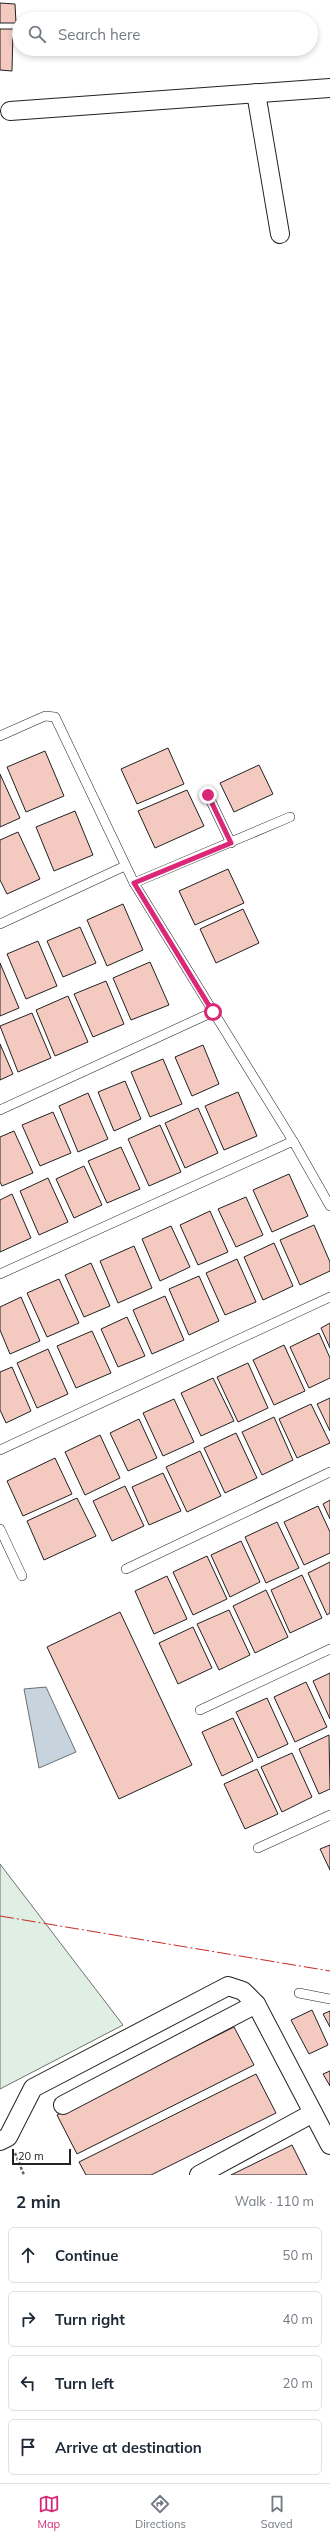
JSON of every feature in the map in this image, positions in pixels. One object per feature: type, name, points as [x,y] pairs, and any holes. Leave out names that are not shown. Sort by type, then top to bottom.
[{"type":"street","points":[[10,111],[330,88]]},
{"type":"street","points":[[256,93],[280,234]]},
{"type":"street","points":[[0,2141],[8,2137],[33,2088],[228,1986],[244,1990],[256,2004],[330,2145]]},
{"type":"street","points":[[62,2105],[256,2004]]},
{"type":"street","points":[[199,2175],[313,2112]]},
{"type":"lane","points":[[0,736],[45,716],[55,717],[134,883],[293,1141],[330,1206]]},
{"type":"lane","points":[[208,795],[231,843]]},
{"type":"lane","points":[[134,883],[290,817]]},
{"type":"lane","points":[[0,924],[125,866]]},
{"type":"lane","points":[[0,1110],[213,1012]]},
{"type":"lane","points":[[0,1274],[293,1141]]},
{"type":"lane","points":[[0,1450],[330,1297]]},
{"type":"lane","points":[[126,1569],[330,1472]]},
{"type":"lane","points":[[0,1529],[22,1576]]},
{"type":"lane","points":[[200,1710],[330,1649]]},
{"type":"lane","points":[[258,1848],[330,1815]]},
{"type":"lane","points":[[299,1994],[330,1999]]},
{"type":"green space","points":[[0,1864],[123,2025],[0,2089]]},
{"type":"shaded area","points":[[46,1687],[76,1752],[39,1768],[24,1689]]},
{"type":"building","points":[[0,3],[15,4],[15,12],[12,12],[12,23],[0,23]]},
{"type":"building","points":[[0,29],[12,29],[12,71],[0,70]]},
{"type":"building","points":[[168,748],[184,784],[137,804],[121,769]]},
{"type":"building","points":[[45,751],[64,796],[26,812],[7,767]]},
{"type":"building","points":[[259,765],[273,794],[234,812],[220,783]]},
{"type":"building","points":[[0,774],[20,818],[0,827]]},
{"type":"building","points":[[187,790],[204,826],[155,848],[138,811]]},
{"type":"building","points":[[75,811],[93,855],[54,871],[36,827]]},
{"type":"building","points":[[18,832],[40,879],[7,894],[0,880],[0,840]]},
{"type":"building","points":[[228,869],[244,903],[195,925],[179,891]]},
{"type":"building","points":[[123,904],[143,950],[107,966],[87,920]]},
{"type":"building","points":[[243,909],[259,943],[216,963],[200,929]]},
{"type":"building","points":[[80,927],[96,963],[63,977],[47,941]]},
{"type":"building","points":[[38,941],[57,986],[26,999],[7,954]]},
{"type":"building","points":[[150,962],[169,1005],[131,1020],[113,978]]},
{"type":"building","points":[[0,963],[19,1008],[0,1016]]},
{"type":"building","points":[[106,981],[124,1024],[93,1037],[74,994]]},
{"type":"building","points":[[68,996],[88,1042],[55,1056],[36,1010]]},
{"type":"building","points":[[32,1013],[51,1058],[18,1072],[0,1026]]},
{"type":"building","points":[[0,1044],[13,1074],[0,1080]]},
{"type":"building","points":[[203,1045],[219,1084],[192,1096],[175,1057]]},
{"type":"building","points":[[163,1059],[182,1104],[150,1117],[131,1072]]},
{"type":"building","points":[[125,1081],[141,1119],[114,1131],[98,1092]]},
{"type":"building","points":[[238,1092],[257,1136],[224,1150],[205,1106]]},
{"type":"building","points":[[88,1093],[108,1139],[78,1152],[59,1106]]},
{"type":"building","points":[[198,1108],[218,1153],[185,1168],[165,1123]]},
{"type":"building","points":[[53,1112],[71,1153],[40,1166],[22,1125]]},
{"type":"building","points":[[160,1125],[181,1172],[149,1186],[128,1139]]},
{"type":"building","points":[[14,1131],[33,1173],[2,1186],[0,1182],[0,1137]]},
{"type":"building","points":[[121,1147],[140,1189],[107,1203],[88,1161]]},
{"type":"building","points":[[84,1166],[102,1205],[74,1218],[56,1179]]},
{"type":"building","points":[[289,1174],[308,1216],[272,1232],[253,1190]]},
{"type":"building","points":[[48,1178],[68,1222],[39,1235],[20,1191]]},
{"type":"building","points":[[12,1194],[31,1238],[0,1252],[0,1200]]},
{"type":"building","points":[[246,1197],[263,1235],[236,1247],[218,1209]]},
{"type":"building","points":[[210,1211],[228,1252],[198,1265],[180,1225]]},
{"type":"building","points":[[314,1225],[330,1262],[330,1271],[300,1285],[280,1240]]},
{"type":"building","points":[[171,1226],[190,1267],[160,1281],[142,1239]]},
{"type":"building","points":[[274,1243],[293,1286],[263,1300],[244,1257]]},
{"type":"building","points":[[134,1246],[152,1288],[118,1303],[100,1261]]},
{"type":"building","points":[[237,1259],[256,1302],[225,1315],[206,1273]]},
{"type":"building","points":[[91,1263],[110,1306],[84,1317],[65,1275]]},
{"type":"building","points":[[199,1276],[219,1321],[189,1335],[169,1289]]},
{"type":"building","points":[[59,1279],[79,1323],[47,1337],[27,1293]]},
{"type":"building","points":[[165,1296],[184,1340],[152,1354],[133,1310]]},
{"type":"building","points":[[21,1297],[40,1341],[10,1354],[0,1330],[0,1307]]},
{"type":"building","points":[[127,1317],[145,1356],[118,1367],[101,1329]]},
{"type":"building","points":[[330,1323],[330,1348],[321,1328]]},
{"type":"building","points":[[92,1331],[111,1373],[76,1388],[57,1346]]},
{"type":"building","points":[[319,1333],[330,1358],[330,1378],[309,1388],[290,1347]]},
{"type":"building","points":[[284,1345],[305,1391],[274,1405],[253,1360]]},
{"type":"building","points":[[48,1349],[68,1394],[37,1408],[17,1363]]},
{"type":"building","points":[[248,1363],[268,1408],[238,1422],[217,1377]]},
{"type":"building","points":[[12,1367],[31,1411],[6,1423],[0,1410],[0,1372]]},
{"type":"building","points":[[213,1378],[234,1421],[201,1436],[181,1393]]},
{"type":"building","points":[[330,1398],[330,1431],[317,1404]]},
{"type":"building","points":[[174,1399],[194,1442],[163,1456],[143,1413]]},
{"type":"building","points":[[311,1404],[330,1443],[297,1458],[279,1419]]},
{"type":"building","points":[[274,1417],[293,1460],[262,1475],[242,1432]]},
{"type":"building","points":[[139,1419],[157,1458],[128,1471],[110,1433]]},
{"type":"building","points":[[236,1433],[257,1478],[225,1493],[204,1448]]},
{"type":"building","points":[[100,1435],[120,1478],[85,1495],[65,1452]]},
{"type":"building","points":[[200,1451],[221,1496],[187,1512],[166,1467]]},
{"type":"building","points":[[55,1458],[72,1494],[23,1516],[7,1481]]},
{"type":"building","points":[[163,1473],[181,1511],[149,1525],[132,1487]]},
{"type":"building","points":[[125,1486],[144,1526],[112,1541],[93,1501]]},
{"type":"building","points":[[77,1498],[96,1536],[44,1560],[27,1521]]},
{"type":"building","points":[[330,1500],[330,1519],[323,1504]]},
{"type":"building","points":[[318,1506],[330,1532],[330,1553],[304,1565],[284,1522]]},
{"type":"building","points":[[277,1522],[299,1568],[266,1583],[245,1537]]},
{"type":"building","points":[[241,1541],[260,1582],[230,1597],[211,1555]]},
{"type":"building","points":[[207,1556],[227,1599],[193,1615],[173,1572]]},
{"type":"building","points":[[330,1562],[330,1613],[327,1615],[308,1573]]},
{"type":"building","points":[[302,1575],[322,1618],[290,1633],[271,1590]]},
{"type":"building","points":[[167,1576],[187,1619],[154,1634],[135,1591]]},
{"type":"building","points":[[266,1590],[288,1637],[255,1653],[233,1606]]},
{"type":"building","points":[[229,1610],[250,1655],[219,1670],[197,1624]]},
{"type":"building","points":[[120,1612],[192,1765],[119,1799],[47,1647]]},
{"type":"building","points":[[193,1627],[212,1668],[178,1684],[159,1643]]},
{"type":"building","points":[[330,1673],[330,1719],[313,1681]]},
{"type":"building","points":[[306,1682],[327,1727],[295,1742],[274,1697]]},
{"type":"building","points":[[267,1698],[288,1744],[258,1758],[236,1712]]},
{"type":"building","points":[[233,1718],[253,1761],[222,1776],[202,1732]]},
{"type":"building","points":[[329,1735],[330,1789],[319,1794],[299,1749]]},
{"type":"building","points":[[292,1753],[312,1797],[282,1812],[261,1767]]},
{"type":"building","points":[[257,1769],[278,1814],[245,1829],[224,1784]]},
{"type":"building","points":[[330,1845],[330,1870],[320,1849]]},
{"type":"building","points":[[312,2010],[328,2045],[309,2054],[291,2020]]},
{"type":"building","points":[[330,2011],[330,2027],[323,2014]]},
{"type":"building","points":[[234,2027],[254,2065],[77,2154],[57,2115]]},
{"type":"building","points":[[330,2071],[330,2086],[323,2074]]},
{"type":"building","points":[[256,2074],[276,2113],[151,2175],[86,2175],[79,2162]]},
{"type":"building","points":[[292,2145],[307,2175],[231,2175]]},
{"type":"power","points":[[0,1916],[330,1971]]},
{"type":"route","points":[[208,795],[231,843],[134,883],[213,1012]]}]
